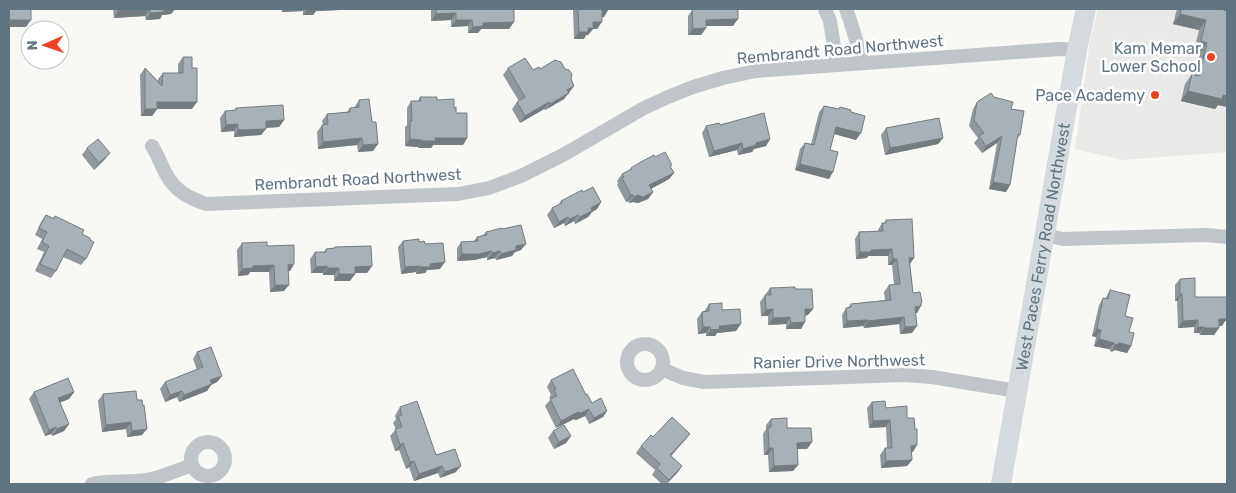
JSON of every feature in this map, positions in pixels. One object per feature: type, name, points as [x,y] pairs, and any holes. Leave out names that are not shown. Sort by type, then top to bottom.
[{"type":"main road","name":"West Paces Ferry Road Northwest","points":[[1000,484],[1077,50],[1086,9]]},
{"type":"street","points":[[825,9],[830,22],[837,64]]},
{"type":"street","points":[[846,9],[863,63]]},
{"type":"street","name":"Rembrandt Road Northwest","points":[[152,146],[175,187],[189,198],[206,204],[458,194],[489,188],[521,176],[563,155],[644,108],[693,87],[724,78],[756,72],[837,64],[1059,49],[1077,50]]},
{"type":"street","points":[[1044,236],[1063,239],[1206,235],[1227,237]]},
{"type":"street","name":"Ranier Drive Northwest","points":[[662,370],[683,378],[704,382],[904,374],[1017,391]]},
{"type":"street","points":[[92,484],[147,480],[192,465]]},
{"type":"shaded area","name":"Pace Academy","points":[[1098,9],[1227,9],[1227,152],[1122,160],[1075,149],[1090,41]]},
{"type":"building","points":[[9,9],[31,9],[31,20],[9,20]]},
{"type":"building","points":[[118,9],[150,9],[118,11]]},
{"type":"building","points":[[150,9],[164,9],[164,12],[150,13]]},
{"type":"building","points":[[436,9],[514,9],[514,22],[483,23],[483,26],[473,27],[472,20],[456,20],[456,13],[436,14]]},
{"type":"building","points":[[578,9],[608,10],[602,10],[602,22],[593,22],[593,28],[588,28],[588,32],[579,32]]},
{"type":"building","points":[[692,9],[738,9],[738,19],[706,20],[706,28],[693,29]]},
{"type":"building","name":"Kam Memar Lower School","points":[[1181,9],[1223,9],[1227,11],[1227,96],[1223,95],[1222,99],[1188,91],[1192,74],[1199,76],[1207,43],[1201,41],[1206,20],[1180,14]]},
{"type":"building","points":[[183,57],[192,57],[192,68],[197,68],[197,102],[157,102],[157,109],[145,109],[145,68],[162,86],[163,73],[183,73]]},
{"type":"building","points":[[525,58],[533,70],[539,67],[540,69],[555,60],[561,62],[565,69],[569,70],[572,74],[571,79],[574,86],[567,90],[569,93],[525,116],[517,102],[525,97],[508,68]]},
{"type":"building","points":[[991,93],[994,97],[1013,102],[1011,109],[1024,111],[1020,135],[1018,134],[1010,185],[993,182],[1002,136],[986,146],[979,136],[984,133],[974,120],[977,102]]},
{"type":"building","points":[[420,97],[437,97],[437,100],[454,99],[456,113],[467,113],[467,138],[435,138],[436,141],[410,139],[410,121],[412,121],[411,101],[421,101]]},
{"type":"building","points":[[369,99],[372,122],[376,122],[378,144],[363,145],[362,138],[323,142],[322,125],[328,124],[327,114],[350,112],[350,108],[359,107],[359,100]]},
{"type":"building","points":[[283,105],[284,120],[266,121],[266,129],[238,130],[238,124],[226,125],[225,111],[236,110],[236,108]]},
{"type":"building","points":[[824,106],[839,109],[840,107],[865,116],[861,133],[836,127],[830,150],[838,152],[833,172],[800,164],[805,143],[814,145]]},
{"type":"building","points":[[764,113],[770,139],[743,149],[742,143],[714,151],[706,126],[719,123],[720,125]]},
{"type":"building","points":[[939,118],[943,138],[890,148],[886,128]]},
{"type":"building","points":[[98,139],[110,153],[99,163],[87,148]]},
{"type":"building","points":[[665,152],[674,173],[649,185],[653,192],[643,197],[631,195],[622,178],[624,177],[622,174],[654,155],[655,157]]},
{"type":"building","points":[[593,187],[601,202],[591,208],[592,211],[580,217],[578,215],[570,219],[568,217],[559,222],[552,208],[582,190],[583,192]]},
{"type":"building","points":[[46,215],[54,219],[55,216],[84,230],[82,234],[94,242],[86,259],[67,249],[56,271],[40,264],[49,246],[42,242],[47,232],[39,228]]},
{"type":"building","points":[[912,219],[914,258],[909,258],[913,293],[920,292],[922,302],[921,306],[915,307],[917,326],[905,327],[904,317],[847,321],[846,308],[851,307],[851,304],[891,300],[889,285],[900,284],[897,259],[893,259],[892,249],[860,252],[859,232],[883,231],[882,223],[886,223],[886,220]]},
{"type":"building","points":[[521,225],[526,244],[516,246],[516,250],[501,254],[500,251],[492,253],[491,251],[479,254],[462,254],[461,242],[478,241],[477,237],[487,235],[486,232]]},
{"type":"building","points":[[419,239],[419,242],[424,241],[425,244],[443,243],[445,262],[430,264],[430,267],[405,267],[403,241]]},
{"type":"building","points":[[267,242],[267,246],[294,245],[294,264],[288,265],[289,285],[275,285],[274,265],[253,266],[253,268],[242,269],[242,243]]},
{"type":"building","points":[[371,246],[372,266],[355,267],[355,274],[339,274],[339,268],[316,267],[315,252],[326,252],[326,249],[335,247]]},
{"type":"building","points":[[1195,278],[1195,297],[1227,297],[1227,319],[1219,319],[1219,328],[1198,327],[1198,320],[1183,321],[1180,279]]},
{"type":"building","points":[[795,287],[795,289],[812,289],[813,309],[805,309],[805,322],[791,323],[790,317],[773,318],[773,309],[766,310],[765,295],[771,295],[770,288]]},
{"type":"building","points":[[1110,290],[1130,295],[1125,316],[1133,318],[1129,332],[1134,333],[1131,346],[1120,343],[1115,345],[1114,343],[1099,339],[1101,330],[1097,329],[1103,298],[1108,299]]},
{"type":"building","points":[[722,303],[722,310],[740,309],[741,324],[719,326],[720,329],[711,330],[710,327],[703,327],[702,312],[709,311],[709,304]]},
{"type":"building","points":[[211,347],[222,376],[210,380],[212,384],[184,395],[182,391],[170,395],[165,382],[203,367],[197,352]]},
{"type":"building","points":[[573,369],[592,403],[601,398],[607,411],[594,418],[589,409],[581,413],[578,412],[561,421],[550,399],[557,396],[554,390],[556,389],[551,380]]},
{"type":"building","points":[[68,378],[74,392],[58,398],[69,424],[49,430],[34,392]]},
{"type":"building","points":[[136,391],[137,400],[142,400],[144,405],[147,429],[132,431],[131,422],[106,425],[103,394]]},
{"type":"building","points":[[417,401],[436,455],[455,449],[461,466],[445,472],[442,466],[419,474],[414,461],[410,462],[403,443],[400,445],[395,429],[402,427],[398,416],[402,415],[400,407]]},
{"type":"building","points":[[885,401],[886,408],[907,406],[907,418],[914,418],[915,429],[917,429],[917,445],[911,446],[912,460],[886,461],[885,448],[892,448],[890,420],[873,421],[872,402]]},
{"type":"building","points":[[672,417],[690,434],[670,455],[682,466],[669,480],[657,468],[660,464],[641,446],[651,435],[653,437]]},
{"type":"building","points":[[787,418],[787,428],[811,428],[812,442],[797,443],[798,465],[774,466],[773,448],[769,448],[768,428],[771,427],[771,419]]},
{"type":"building","points":[[564,425],[571,436],[559,442],[553,431]]},
{"type":"place","name":"Kam Memar Lower School","points":[[1211,57]]},
{"type":"place","name":"Pace Academy","points":[[1155,95]]}]
